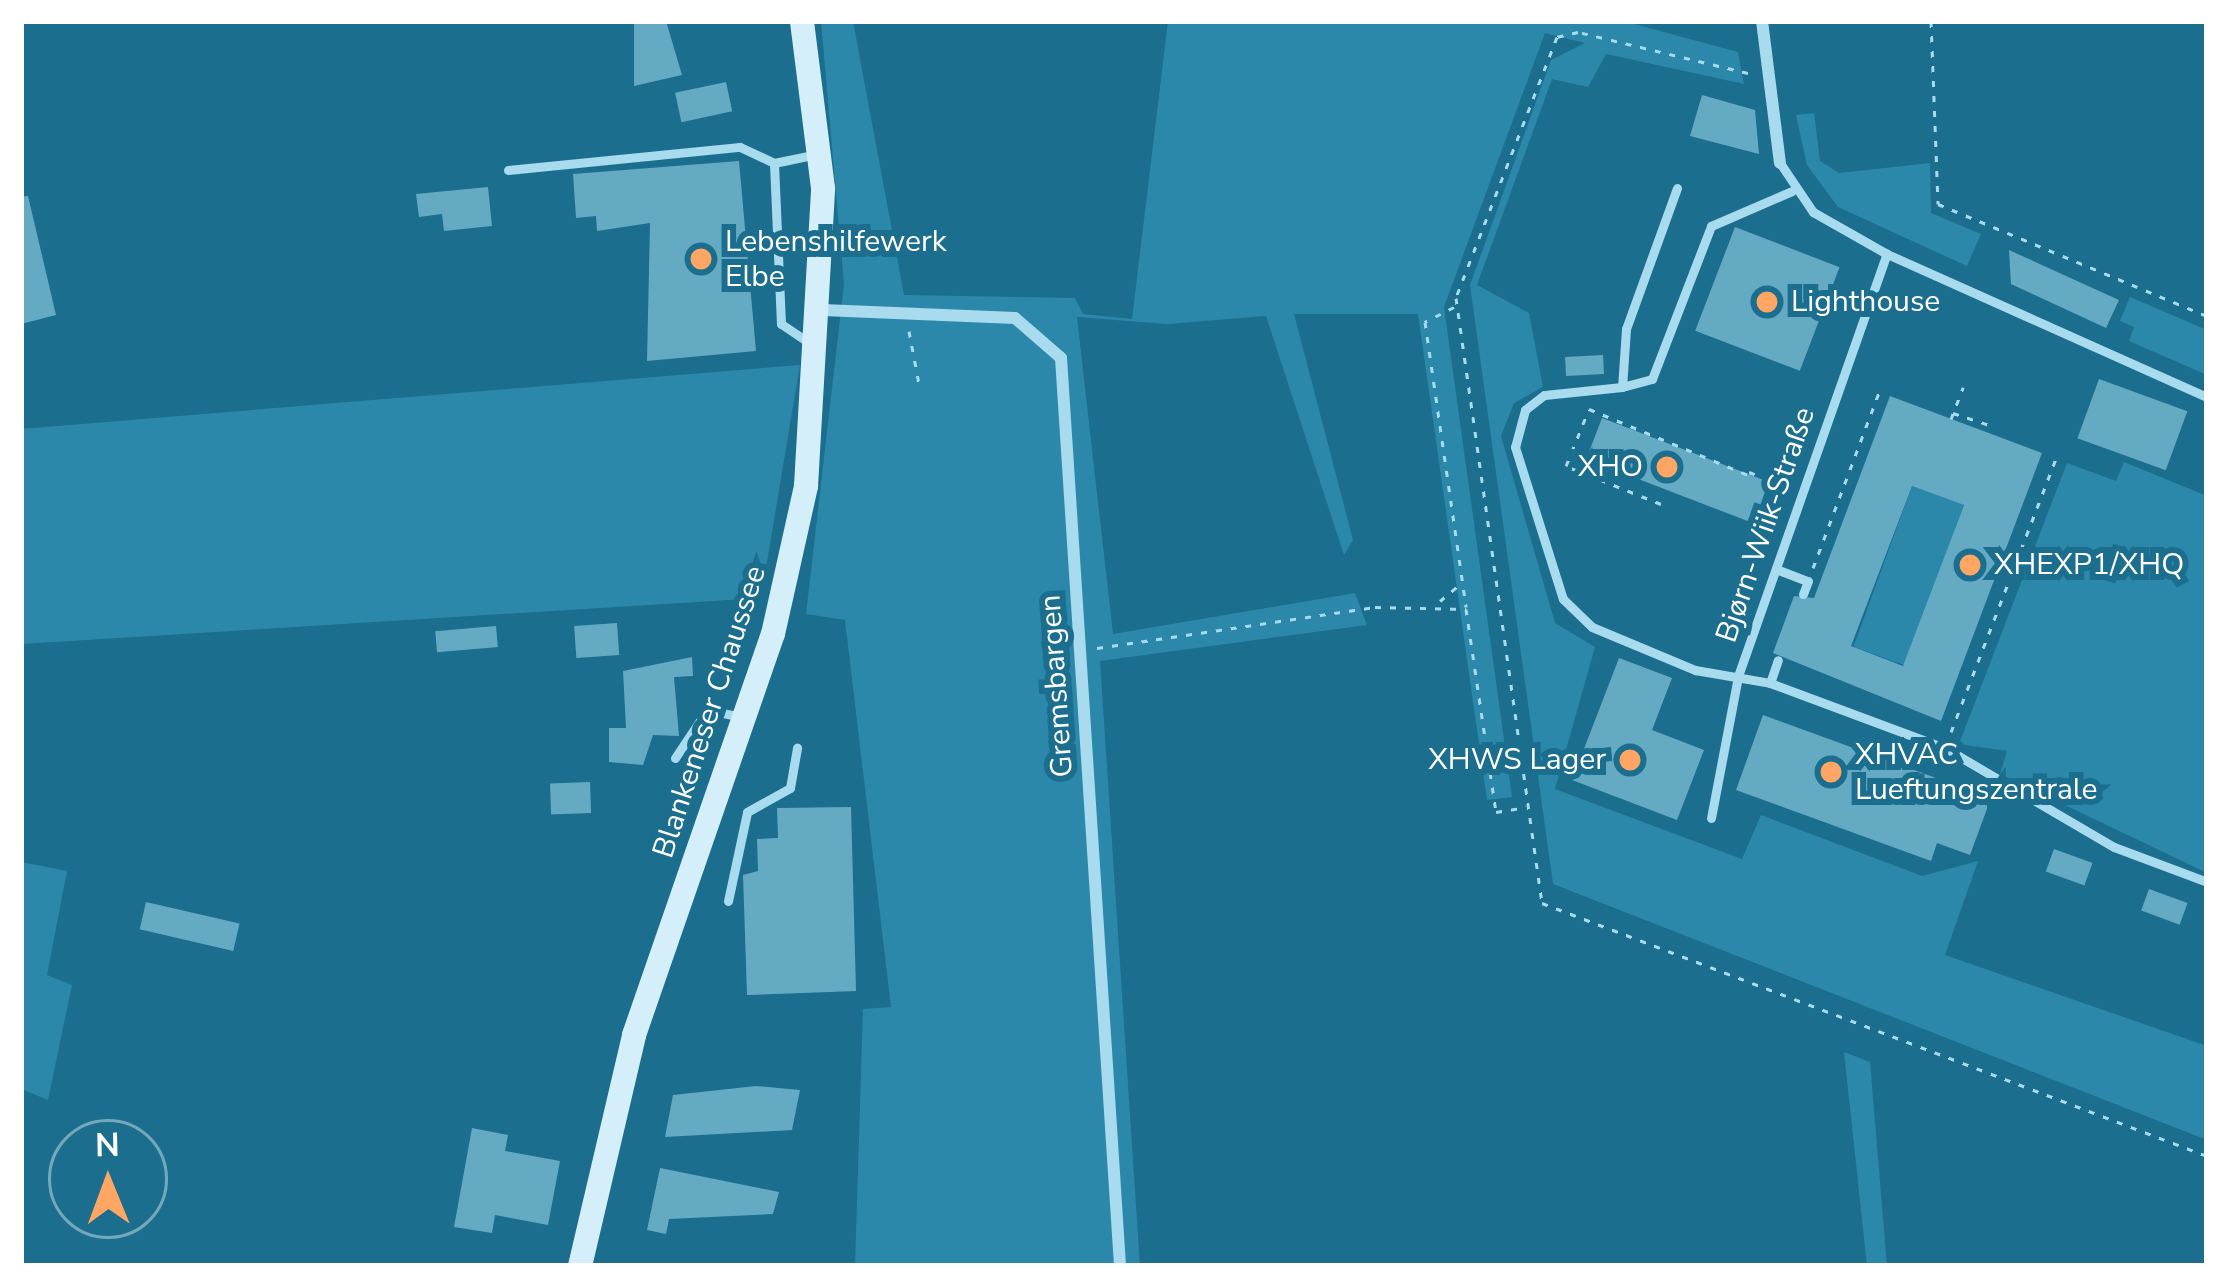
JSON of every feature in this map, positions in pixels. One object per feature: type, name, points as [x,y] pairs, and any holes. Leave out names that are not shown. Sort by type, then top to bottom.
[{"type":"main road","name":"Blankeneser Chaussee","points":[[580,1266],[634,1034],[745,717],[790,564],[823,310],[819,154],[802,21]]},
{"type":"street","points":[[1762,21],[1780,163]]},
{"type":"street","name":"Gremsbargen","points":[[823,310],[1015,318],[1061,358],[1120,1266]]},
{"type":"lane","points":[[508,170],[740,147],[774,163],[819,154]]},
{"type":"lane","points":[[774,163],[781,324],[820,350]]},
{"type":"lane","points":[[1780,163],[1792,191],[1887,254],[2207,397]]},
{"type":"lane","points":[[1622,387],[1626,329],[1678,188]]},
{"type":"lane","points":[[1792,191],[1711,226],[1652,379],[1544,395],[1525,410],[1515,448],[1563,599],[1592,627],[1770,683],[1945,748],[2114,847],[2207,883]]},
{"type":"lane","name":"Bjørn-Wiik-Straße","points":[[1711,818],[1738,676],[1887,254]]},
{"type":"lane","points":[[1776,569],[1808,581],[1803,595]]},
{"type":"lane","points":[[1770,683],[1778,660]]},
{"type":"lane","points":[[675,758],[707,710],[745,717]]},
{"type":"lane","points":[[728,901],[747,812],[790,788],[797,748]]},
{"type":"lane","points":[[716,799],[747,812]]},
{"type":"path","points":[[1931,21],[1938,204],[2207,316]]},
{"type":"path","points":[[1768,71],[1578,32],[1557,37],[1457,305],[1542,904],[2207,1156]]},
{"type":"path","points":[[1457,305],[1425,322],[1496,812],[1528,807]]},
{"type":"path","points":[[901,313],[919,384]]},
{"type":"path","points":[[1963,387],[1952,416],[1992,426]]},
{"type":"path","points":[[1808,581],[1879,392]]},
{"type":"path","points":[[1661,504],[1566,466],[1589,409],[1803,493]]},
{"type":"path","points":[[1945,748],[2056,459]]},
{"type":"path","points":[[1742,470],[1748,476]]},
{"type":"path","points":[[1438,602],[1463,581]]},
{"type":"path","points":[[1078,651],[1438,602],[1466,609]]},
{"type":"shaded area","points":[[821,21],[853,21],[904,295],[1075,298],[1083,314],[1132,319],[1168,21],[1623,21],[1738,52],[1744,84],[1606,54],[1588,87],[1552,79],[1477,285],[1529,313],[1543,387],[1514,403],[1501,436],[1555,623],[1595,647],[1555,789],[1742,859],[1761,815],[1922,876],[1978,861],[1945,955],[2207,1046],[2207,1140],[1553,884],[1470,285],[1551,60],[1585,43],[1545,33],[1444,307],[1512,797],[1487,800],[1418,314],[1294,314],[1353,540],[1344,555],[1266,316],[1167,324],[1077,317],[1113,634],[1355,593],[1367,625],[1100,661],[1140,1266],[855,1266],[863,1009],[891,1007],[845,620],[806,614],[844,284]]},
{"type":"shaded area","points":[[1814,113],[1820,161],[1839,173],[1930,163],[1931,213],[1981,234],[1967,266],[1838,207],[1807,165],[1796,115]]},
{"type":"shaded area","points":[[2130,297],[2207,330],[2207,375],[2129,341],[2134,327],[2120,321]]},
{"type":"shaded area","points":[[800,365],[761,598],[21,644],[21,429]]},
{"type":"shaded area","points":[[2124,462],[2207,496],[2207,873],[2000,774],[2007,751],[1959,744],[2067,463],[2116,481]]},
{"type":"shaded area","points":[[1912,486],[1964,505],[1905,665],[1854,647]]},
{"type":"shaded area","points":[[21,862],[67,871],[47,975],[72,985],[48,1100],[21,1089]]},
{"type":"shaded area","points":[[1844,1052],[1870,1062],[1887,1266],[1867,1266]]},
{"type":"building","points":[[634,21],[666,21],[682,75],[634,86]]},
{"type":"building","points":[[726,82],[732,111],[681,122],[675,93]]},
{"type":"building","points":[[1702,95],[1755,110],[1759,154],[1690,136]]},
{"type":"building","name":"Lebenshilfewerk Elbe","points":[[739,161],[756,351],[647,361],[650,223],[597,231],[596,216],[576,218],[573,174]]},
{"type":"building","points":[[488,187],[492,226],[444,231],[442,214],[419,217],[416,194]]},
{"type":"building","points":[[28,196],[56,315],[21,324],[21,197]]},
{"type":"building","name":"Lighthouse","points":[[1735,227],[1840,267],[1800,371],[1695,331]]},
{"type":"building","points":[[2009,250],[2119,300],[2106,328],[2011,284]]},
{"type":"building","points":[[1603,355],[1604,374],[1566,376],[1565,357]]},
{"type":"building","points":[[2099,379],[2187,411],[2166,470],[2077,438]]},
{"type":"building","name":"XHEXP1/XHQ","points":[[1890,396],[2042,453],[1941,721],[1773,653],[1794,596],[1814,598]],"holes":[[[1912,486],[1964,505],[1903,666],[1851,646]]]},
{"type":"building","name":"XHO","points":[[1602,418],[1777,485],[1761,526],[1586,459]]},
{"type":"building","points":[[617,623],[619,655],[576,658],[574,626]]},
{"type":"building","points":[[496,626],[498,647],[437,652],[435,631]]},
{"type":"building","points":[[692,657],[693,676],[674,677],[679,736],[653,735],[643,765],[609,762],[609,728],[626,728],[623,671]]},
{"type":"building","name":"XHWS Lager","points":[[1619,658],[1672,678],[1652,730],[1704,750],[1677,820],[1572,780]]},
{"type":"building","name":"XHVAC Lueftungszentrale","points":[[1763,715],[1991,798],[1970,855],[1937,843],[1931,861],[1736,790]]},
{"type":"building","points":[[590,782],[591,813],[551,814],[550,783]]},
{"type":"building","points":[[851,807],[856,991],[747,995],[743,875],[758,871],[757,839],[778,838],[777,808]]},
{"type":"building","points":[[2054,849],[2093,863],[2084,886],[2046,872]]},
{"type":"building","points":[[2149,889],[2188,903],[2180,925],[2141,911]]},
{"type":"building","points":[[146,902],[240,924],[233,951],[140,929]]},
{"type":"building","points":[[756,1086],[800,1090],[792,1130],[665,1137],[673,1095]]},
{"type":"building","points":[[472,1128],[508,1135],[505,1151],[560,1161],[548,1225],[495,1215],[492,1233],[454,1227]]},
{"type":"building","points":[[660,1168],[779,1192],[773,1214],[669,1219],[666,1234],[647,1230]]},
{"type":"place","name":"Lebenshilfewerk Elbe","points":[[701,259]]},
{"type":"place","name":"Lighthouse","points":[[1767,302]]},
{"type":"place","name":"XHO","points":[[1667,467]]},
{"type":"place","name":"XHEXP1/XHQ","points":[[1970,565]]},
{"type":"place","name":"XHWS Lager","points":[[1630,760]]},
{"type":"place","name":"XHVAC Lueftungszentrale","points":[[1831,772]]}]
